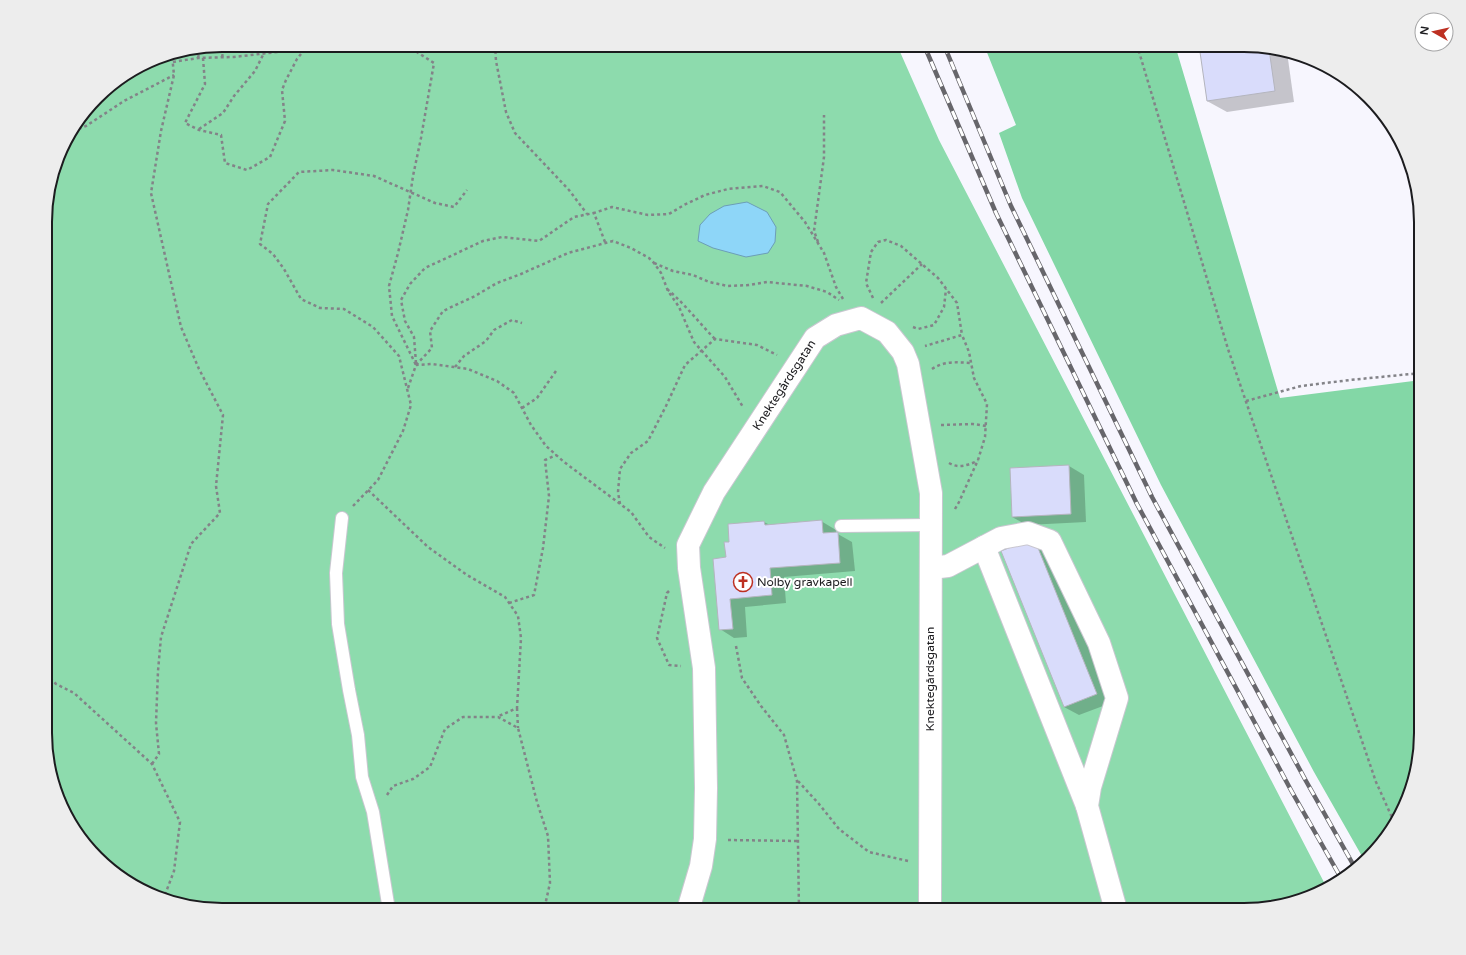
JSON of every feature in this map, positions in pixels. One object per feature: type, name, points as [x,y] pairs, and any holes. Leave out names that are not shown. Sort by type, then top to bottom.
[{"type":"street","name":"Knektegårdsgatan","points":[[690,903],[701,866],[705,839],[706,788],[704,668],[689,568],[688,545],[714,492],[815,338],[836,325],[861,318],[887,332],[903,352],[908,364],[930,486],[930,903]]},
{"type":"street","points":[[931,568],[948,566],[1001,538],[1028,533],[1050,541],[1099,643],[1117,698],[1090,787],[1087,806]]},
{"type":"street","points":[[984,547],[1087,806],[1114,903]]},
{"type":"lane","points":[[342,518],[336,573],[338,624],[358,735],[362,777],[372,812],[388,903]]},
{"type":"lane","points":[[841,526],[931,525]]},
{"type":"path","points":[[222,57],[223,52]]},
{"type":"path","points":[[152,764],[159,754],[156,723],[161,637],[191,544],[220,513],[216,486],[223,415],[199,370],[181,327],[151,193],[160,132],[174,75],[173,62],[198,58],[270,52]]},
{"type":"path","points":[[204,58],[205,84],[185,123],[199,130],[221,135],[225,163],[247,170],[270,157],[285,121],[282,90],[297,59],[303,52]]},
{"type":"path","points":[[416,365],[392,316],[389,286],[398,253],[434,63],[417,52]]},
{"type":"path","points":[[495,52],[506,112],[515,133],[569,190],[587,214]]},
{"type":"path","points":[[1139,52],[1228,349],[1376,782],[1392,817]]},
{"type":"path","points":[[198,58],[199,53]]},
{"type":"path","points":[[199,130],[223,113],[234,96],[255,72],[265,53]]},
{"type":"path","points":[[81,128],[124,101],[174,75]]},
{"type":"path","points":[[654,263],[673,271],[693,275],[709,282],[728,286],[768,282],[807,286],[827,292],[847,305],[836,287],[824,253],[814,231],[824,157],[824,115]]},
{"type":"path","points":[[342,518],[378,480],[403,431],[411,405],[408,389],[399,356],[373,327],[344,309],[320,308],[301,299],[284,269],[273,254],[260,244],[268,204],[300,172],[333,170],[374,176],[435,203],[454,207],[467,190]]},
{"type":"path","points":[[408,389],[416,365],[414,337],[405,321],[402,300],[410,284],[425,268],[483,241],[502,237],[539,241],[574,217],[594,213],[612,207],[648,215],[669,214],[705,195],[728,189],[763,186],[780,192],[805,222],[824,253]]},
{"type":"path","points":[[594,213],[605,242]]},
{"type":"path","points":[[922,264],[879,305],[871,295],[866,283],[871,252],[878,242],[886,240],[901,246],[922,264],[938,278],[956,303],[962,335],[969,352],[974,378],[987,404],[985,437],[978,460],[960,502],[951,514]]},
{"type":"path","points":[[416,365],[432,348],[430,331],[443,311],[470,299],[497,283],[568,253],[613,241],[631,248],[649,258],[654,263],[679,307],[694,342],[725,377],[756,428]]},
{"type":"path","points":[[667,288],[715,339],[757,345],[778,355],[795,367]]},
{"type":"path","points":[[907,324],[918,329],[934,325],[944,307],[946,289]]},
{"type":"path","points":[[455,367],[464,356],[486,341],[494,330],[512,320],[522,323]]},
{"type":"path","points":[[903,352],[962,335]]},
{"type":"path","points":[[621,504],[618,492],[620,469],[631,453],[648,441],[685,365],[715,339]]},
{"type":"path","points":[[930,372],[933,368],[944,363],[971,363]]},
{"type":"path","points":[[416,365],[432,364],[468,369],[497,381],[514,393],[531,425],[546,446],[631,512],[649,537],[667,549],[689,568],[667,593],[657,638],[669,665],[704,668]]},
{"type":"path","points":[[522,408],[537,398],[556,370]]},
{"type":"path","points":[[1246,401],[1301,386],[1414,374]]},
{"type":"path","points":[[940,425],[973,424],[986,426]]},
{"type":"path","points":[[509,603],[534,595],[543,548],[549,496],[545,460],[556,455]]},
{"type":"path","points":[[368,490],[428,547],[467,575],[505,598],[518,616],[521,638],[517,708],[518,728],[537,802],[548,836],[550,883],[546,903]]},
{"type":"path","points":[[736,646],[742,678],[761,706],[784,735],[797,781],[799,903]]},
{"type":"path","points":[[52,680],[56,684],[74,693],[152,764],[180,822],[174,871],[166,893]]},
{"type":"path","points":[[372,812],[393,786],[413,779],[430,767],[445,729],[463,717],[498,717],[517,708]]},
{"type":"path","points":[[498,717],[518,728]]},
{"type":"path","points":[[797,781],[820,804],[839,829],[869,852],[903,861],[930,862]]},
{"type":"path","points":[[705,839],[798,841]]},
{"type":"green space","points":[[211,52],[900,52],[939,140],[1324,882],[1299,894],[1277,900],[1255,903],[211,903],[189,900],[157,890],[137,880],[119,868],[94,845],[75,818],[65,798],[55,766],[52,744],[52,211],[55,189],[65,157],[75,137],[87,119],[110,94],[137,75],[157,65],[189,55]]},
{"type":"green space","points":[[987,52],[1177,52],[1280,398],[1414,381],[1413,755],[1405,788],[1391,818],[1372,845],[1362,855],[1314,772],[1161,485],[1022,198],[999,133],[1016,125]]},
{"type":"water","points":[[747,202],[767,212],[776,227],[775,242],[768,253],[746,257],[713,248],[698,241],[700,225],[710,214],[724,206]]},
{"type":"building","points":[[1200,52],[1255,52],[1270,54],[1275,91],[1207,101]]},
{"type":"building","points":[[1069,465],[1071,514],[1012,517],[1010,468]]},
{"type":"building","name":"Nolby gravkapell","points":[[822,520],[823,533],[838,532],[840,563],[770,568],[772,595],[730,599],[733,629],[719,630],[713,559],[726,557],[724,542],[729,542],[728,524],[764,521],[765,525]]},
{"type":"building","points":[[1034,538],[1097,694],[1064,707],[1001,551]]},
{"type":"railway","points":[[927,52],[996,213],[1137,504],[1292,792],[1339,874]]},
{"type":"railway","points":[[947,52],[1011,206],[1152,497],[1306,781],[1353,864]]},
{"type":"place","name":"Nolby gravkapell","points":[[743,582]]}]
